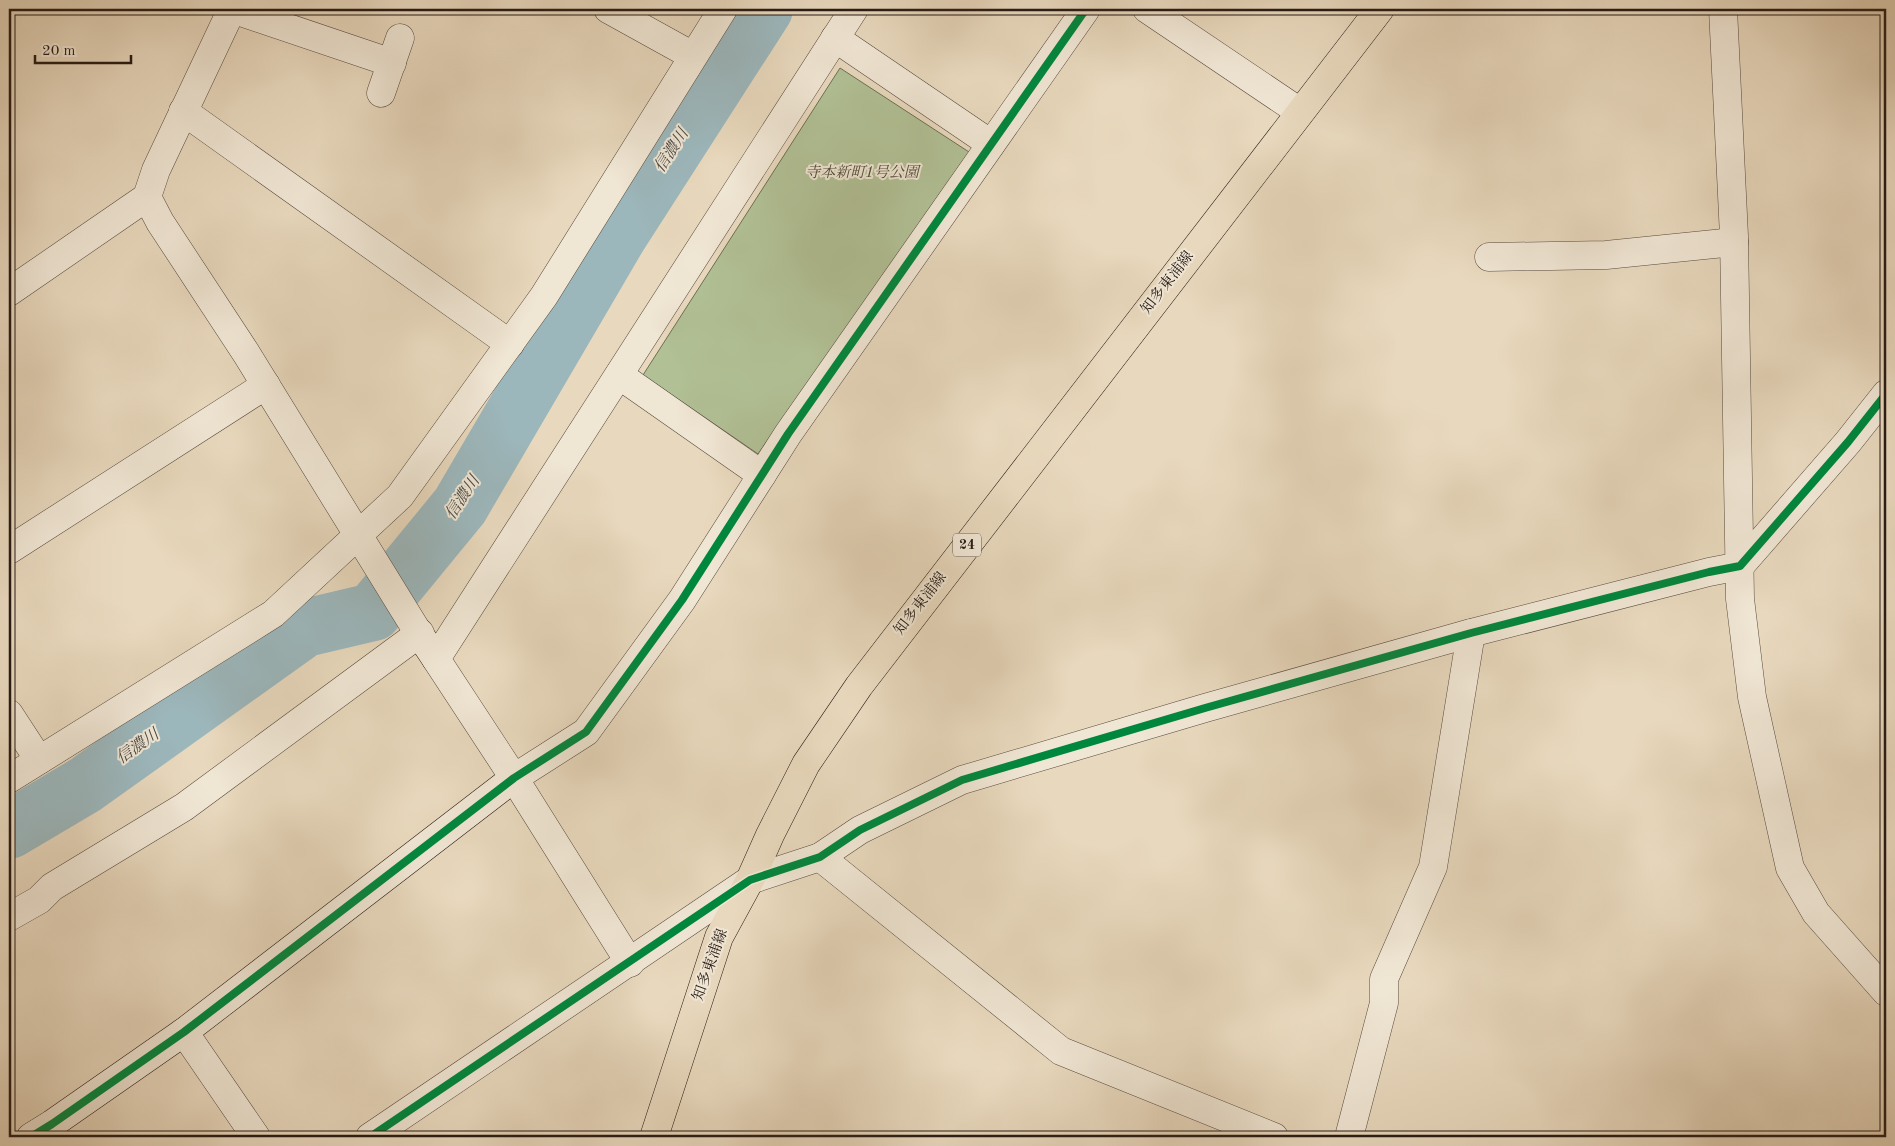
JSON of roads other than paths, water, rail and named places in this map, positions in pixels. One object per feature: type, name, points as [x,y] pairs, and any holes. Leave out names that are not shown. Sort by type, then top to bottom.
[{"type":"main road","name":"知多東浦線","points":[[654,1137],[719,937],[750,880],[770,835],[806,764],[858,686],[1380,9]]},
{"type":"street","points":[[9,292],[147,197],[156,170],[232,9],[396,51],[381,93]]},
{"type":"street","points":[[608,9],[693,56]]},
{"type":"street","points":[[9,779],[273,614],[400,496],[544,296],[723,9]]},
{"type":"street","points":[[436,659],[854,9]]},
{"type":"street","points":[[31,1137],[184,1032],[514,778],[586,732],[682,600],[793,426],[1086,9]]},
{"type":"street","points":[[1147,9],[1300,112]]},
{"type":"street","points":[[1723,9],[1734,242],[1740,599],[1752,697],[1790,868],[1816,913],[1886,992]]},
{"type":"street","points":[[835,38],[991,144]]},
{"type":"street","points":[[183,111],[510,344]]},
{"type":"street","points":[[147,197],[160,222],[266,386],[418,631],[514,778],[630,963]]},
{"type":"street","points":[[1489,257],[1606,255],[1734,242]]},
{"type":"street","points":[[619,375],[762,475]]},
{"type":"street","points":[[9,550],[266,386]]},
{"type":"street","points":[[370,1137],[630,963],[750,880],[820,857],[860,830],[962,780],[1205,708],[1471,633],[1709,572],[1740,566],[1848,442],[1886,394]]},
{"type":"street","points":[[9,917],[38,900],[52,887],[184,807],[418,631]]},
{"type":"street","points":[[1349,1137],[1384,1003],[1384,979],[1433,867],[1471,633]]},
{"type":"street","points":[[9,714],[39,760]]},
{"type":"street","points":[[820,857],[1061,1051],[1274,1137]]},
{"type":"street","points":[[184,1032],[256,1137]]},
{"type":"waterway","name":"信濃川","points":[[9,830],[85,785],[305,628],[373,612],[460,506],[618,236],[764,9]]},
{"type":"park label","name":"寺本新町1号公園","points":[[862,173]]}]
